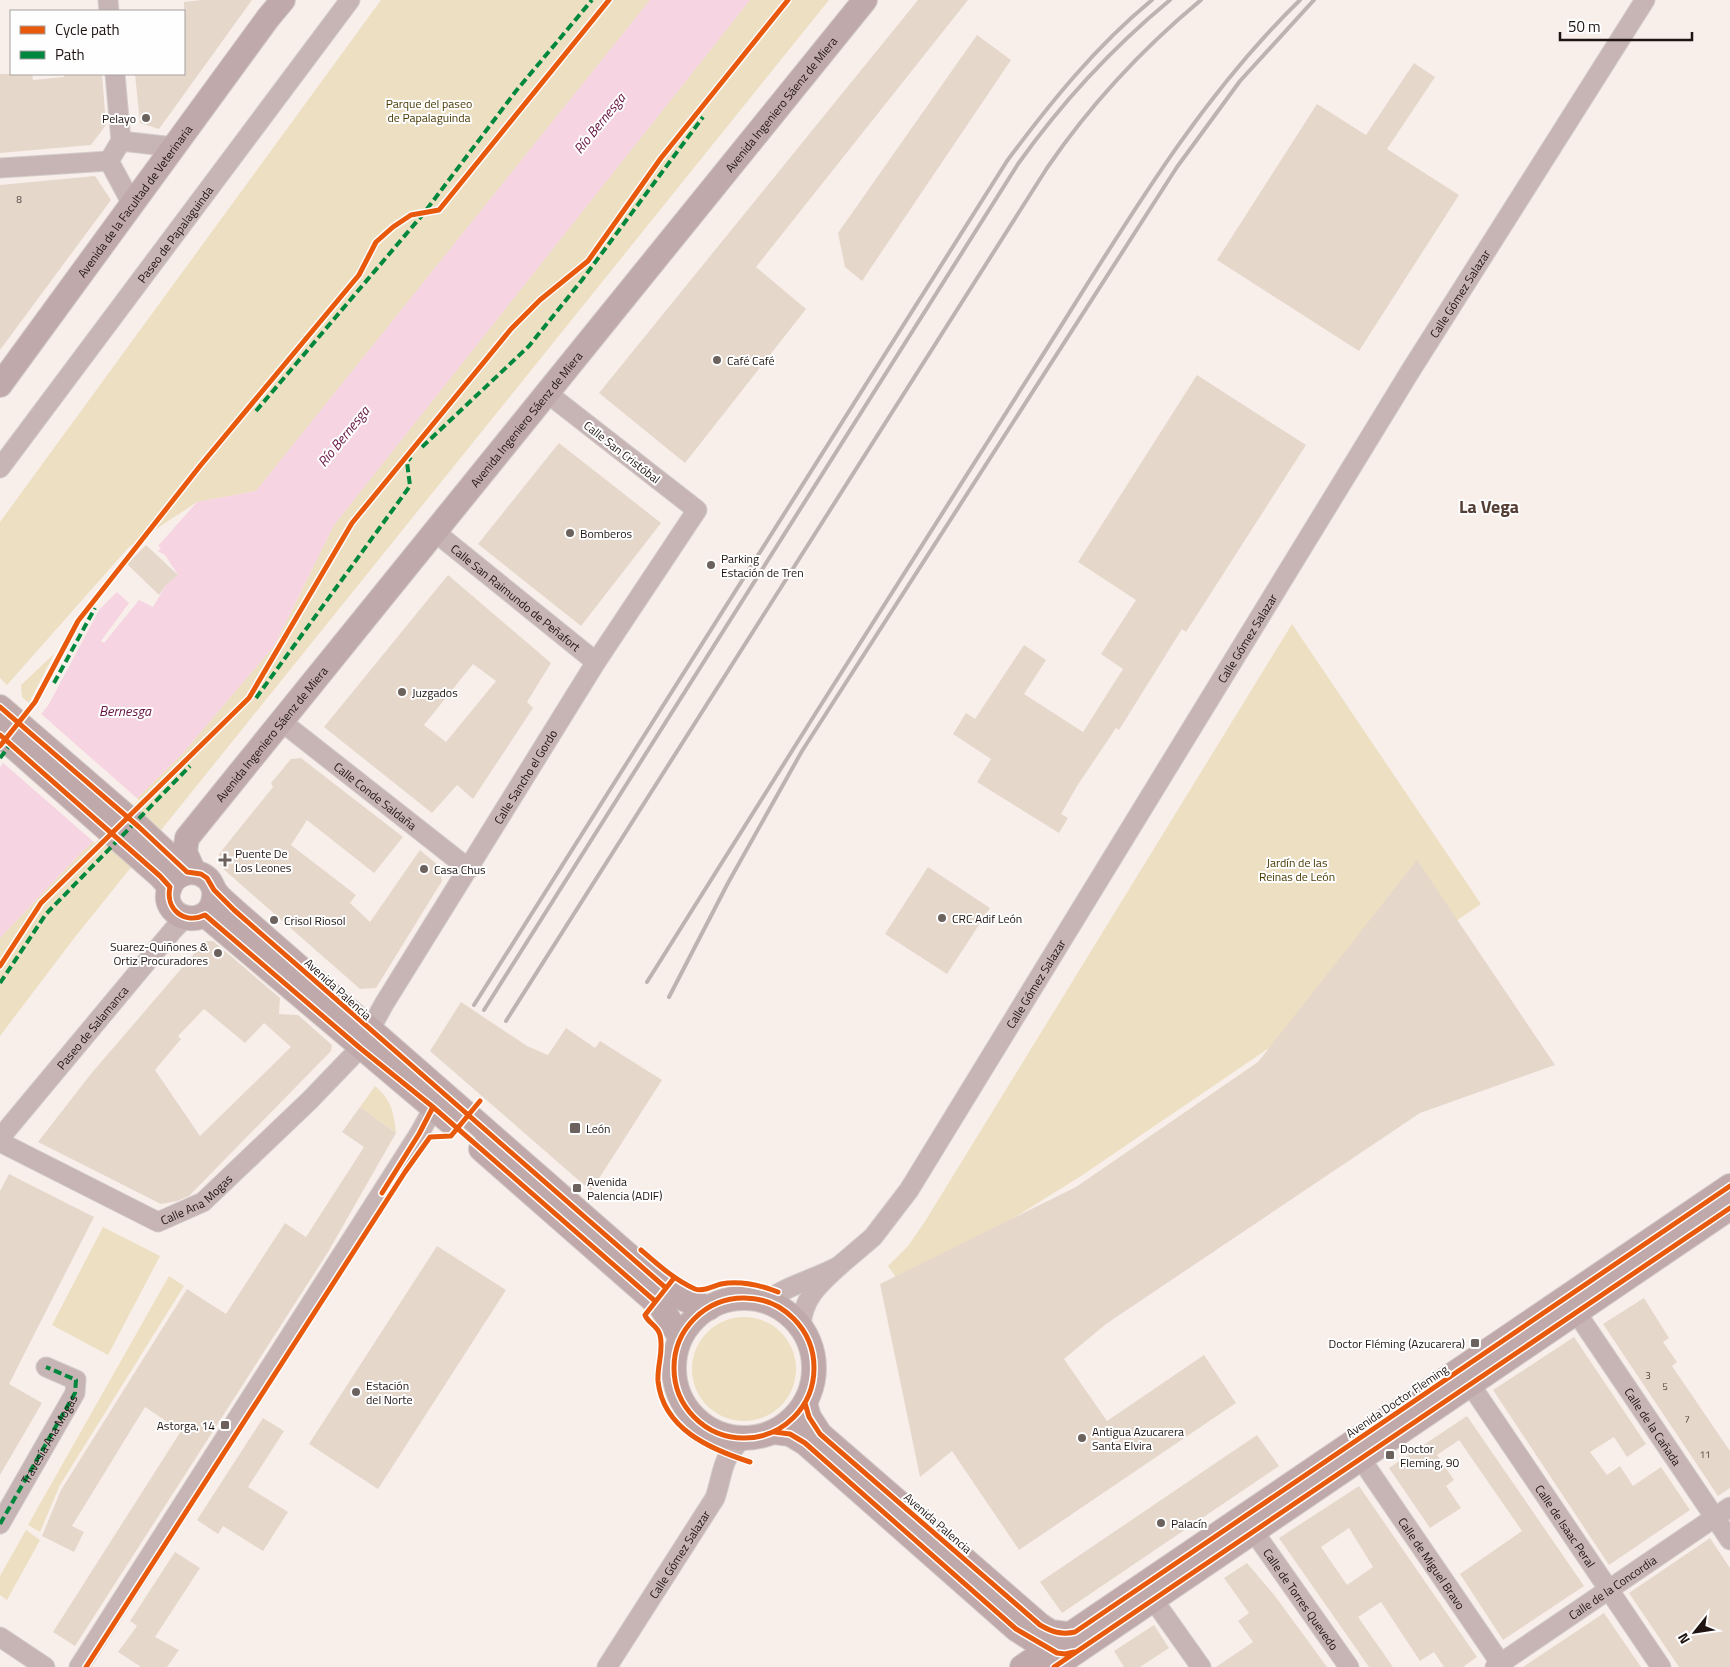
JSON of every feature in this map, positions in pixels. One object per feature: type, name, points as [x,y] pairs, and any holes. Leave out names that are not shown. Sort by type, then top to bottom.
[{"type":"main road","name":"Avenida de la Facultad de Veterinaria","points":[[0,385],[272,9],[283,0]]},
{"type":"main road","name":"Avenida Ingeniero Sáenz de Miera","points":[[188,838],[865,0]]},
{"type":"main road","name":"Avenida Palencia","points":[[4,720],[147,834],[184,877]]},
{"type":"main road","name":"Avenida Palencia","points":[[4,720],[123,845],[160,876],[207,878],[214,890],[364,1039]]},
{"type":"main road","points":[[147,834],[188,838],[185,852],[184,877],[168,894],[172,909],[195,916],[364,1039],[666,1288],[683,1299],[709,1308]]},
{"type":"main road","points":[[195,916],[213,904],[214,890]]},
{"type":"main road","points":[[438,1100],[661,1307],[680,1337]]},
{"type":"main road","name":"Avenida Doctor Fleming","points":[[1021,1667],[1052,1658],[1148,1593],[1730,1186]]},
{"type":"main road","name":"Avenida Doctor Fleming","points":[[1148,1593],[1254,1532],[1730,1208]]},
{"type":"main road","points":[[774,1432],[791,1420],[805,1403],[812,1385],[814,1365],[810,1345],[801,1327],[785,1312],[766,1301],[746,1298],[727,1300],[709,1308],[695,1318],[680,1337],[674,1371],[678,1390],[687,1408],[701,1422],[717,1433],[742,1439],[774,1432],[790,1434],[805,1443],[1016,1629],[1052,1658]]},
{"type":"main road","name":"Avenida Palencia","points":[[805,1403],[809,1417],[820,1434],[1040,1625],[1052,1632],[1064,1634],[1077,1641]]},
{"type":"main road","points":[[1016,1629],[1022,1644],[1021,1667]]},
{"type":"street","name":"Paseo de Papalaguinda","points":[[0,468],[350,0]]},
{"type":"street","name":"Calle Gómez Salazar","points":[[801,1327],[803,1310],[808,1298],[839,1266],[873,1238],[909,1190],[1410,370],[1645,0]]},
{"type":"street","points":[[110,161],[121,141],[115,75]]},
{"type":"street","points":[[121,141],[174,147]]},
{"type":"street","points":[[0,168],[110,161]]},
{"type":"street","points":[[110,161],[132,204]]},
{"type":"street","name":"Calle San Cristóbal","points":[[547,393],[696,510]]},
{"type":"street","name":"Calle Sancho el Gordo","points":[[364,1039],[596,662],[696,510]]},
{"type":"street","name":"Calle San Raimundo de Peñafort","points":[[434,532],[596,662]]},
{"type":"street","name":"Calle Conde Saldaña","points":[[282,722],[469,869]]},
{"type":"street","name":"Paseo de Salamanca","points":[[0,1140],[174,929],[195,916]]},
{"type":"street","name":"Calle Ana Mogas","points":[[0,1140],[158,1222],[203,1202],[310,1100],[364,1039]]},
{"type":"street","points":[[79,1667],[419,1134],[438,1100]]},
{"type":"street","name":"Calle Gómez Salazar","points":[[766,1301],[778,1292],[839,1266]]},
{"type":"street","name":"Calle de la Cañada","points":[[1576,1312],[1722,1512],[1730,1540]]},
{"type":"street","name":"Travesía Ana Mogas","points":[[0,1524],[75,1393],[76,1380],[46,1366]]},
{"type":"street","name":"Calle de Isaac Peral","points":[[1470,1384],[1661,1667]]},
{"type":"street","name":"Calle Gómez Salazar","points":[[607,1667],[715,1498],[721,1481],[722,1466],[727,1455],[742,1439]]},
{"type":"street","name":"Calle de Miguel Bravo","points":[[1361,1459],[1500,1666]]},
{"type":"street","name":"Calle de la Concordia","points":[[1500,1666],[1722,1512]]},
{"type":"street","name":"Calle de Torres Quevedo","points":[[1254,1532],[1349,1667]]},
{"type":"street","points":[[1148,1593],[1201,1667]]},
{"type":"street","points":[[0,1637],[45,1667]]},
{"type":"green space","name":"Parque del paseo de Papalaguinda","points":[[381,0],[650,0],[256,491],[197,502],[129,547],[7,685],[0,678],[0,522]]},
{"type":"green space","points":[[750,0],[829,0],[75,937],[0,1036],[0,938],[76,858],[182,754],[274,646],[334,525]]},
{"type":"green space","name":"Jardín de las Reinas de León","points":[[1292,624],[1481,904],[1081,1176],[903,1287],[888,1266],[908,1246],[924,1223]]},
{"type":"green space","points":[[54,654],[29,703],[22,697],[21,685]]},
{"type":"green space","points":[[375,1086],[385,1096],[391,1107],[396,1133],[360,1107]]},
{"type":"green space","points":[[103,1227],[160,1256],[108,1355],[52,1325]]},
{"type":"green space","points":[[169,1276],[184,1286],[60,1485],[40,1532],[28,1525]]},
{"type":"green space","points":[[744,1317],[764,1321],[773,1325],[781,1332],[788,1340],[792,1349],[796,1369],[792,1389],[788,1398],[781,1406],[773,1413],[764,1417],[744,1421],[724,1417],[715,1413],[707,1406],[700,1398],[696,1389],[692,1369],[696,1349],[700,1340],[707,1332],[715,1325],[724,1321]]},
{"type":"green space","points":[[26,1530],[40,1540],[7,1600],[0,1595],[0,1576]]},
{"type":"water","name":"Bernesga","points":[[650,0],[750,0],[334,525],[274,646],[182,754],[76,858],[0,938],[0,767],[49,704],[99,610],[117,592],[129,603],[101,641],[104,643],[139,600],[153,607],[166,585],[178,575],[165,555],[158,551],[161,548],[158,546],[197,502],[256,491]]},
{"type":"pier","points":[[39,712],[139,800],[95,843],[1,761]]},
{"type":"building","points":[[252,0],[159,129],[140,123],[135,75],[185,75],[184,2]]},
{"type":"building","points":[[918,0],[968,0],[756,267],[806,309],[685,463],[599,393]]},
{"type":"building","points":[[977,35],[1011,60],[862,281],[845,267],[838,233]]},
{"type":"building","points":[[1414,63],[1435,77],[1387,149],[1459,195],[1359,351],[1217,260],[1317,104],[1366,135]]},
{"type":"building","points":[[0,74],[32,75],[33,80],[64,77],[64,75],[102,75],[106,125],[91,145],[0,153]]},
{"type":"building","points":[[95,176],[111,200],[0,350],[0,185]]},
{"type":"building","points":[[1197,375],[1306,445],[1186,632],[1182,629],[1119,730],[1116,728],[1077,786],[1061,814],[1068,818],[1059,833],[977,782],[991,759],[953,734],[966,713],[975,719],[1024,645],[1046,660],[1024,694],[1083,732],[1123,669],[1101,654],[1136,600],[1078,562]]},
{"type":"building","name":"Bomberos","points":[[559,443],[661,523],[581,626],[478,544]]},
{"type":"building","points":[[146,545],[178,575],[166,585],[159,595],[127,564]]},
{"type":"building","name":"Juzgados","points":[[448,575],[551,663],[527,702],[533,708],[473,799],[457,785],[432,813],[324,727]],"holes":[[[473,664],[496,681],[446,742],[424,725]]]},
{"type":"building","points":[[301,758],[403,837],[374,873],[307,820],[291,845],[356,895],[350,903],[370,922],[420,850],[439,866],[442,881],[376,988],[360,989],[221,867],[219,854],[273,787],[271,783],[291,759]]},
{"type":"building","points":[[1417,860],[1555,1065],[1420,1113],[1106,1324],[1064,1359],[1107,1421],[1204,1355],[1236,1403],[1019,1550],[952,1451],[920,1477],[880,1284],[1076,1187],[1258,1062]]},
{"type":"building","points":[[928,867],[990,908],[947,974],[885,934]]},
{"type":"building","points":[[205,941],[213,941],[280,998],[279,1014],[298,1015],[332,1045],[331,1051],[189,1196],[177,1201],[161,1204],[38,1142],[90,1075]],"holes":[[[204,1009],[245,1043],[264,1023],[291,1047],[200,1136],[155,1070],[181,1039],[178,1036]]]},
{"type":"building","name":"León","points":[[461,1002],[527,1046],[548,1055],[566,1028],[595,1048],[600,1041],[662,1080],[591,1191],[430,1051]]},
{"type":"building","points":[[360,1107],[396,1133],[328,1252],[75,1646],[53,1632],[181,1431],[145,1407],[72,1526],[84,1532],[74,1552],[42,1536],[61,1490],[187,1289],[226,1314],[285,1223],[306,1237],[364,1147],[342,1132]]},
{"type":"building","points":[[9,1174],[94,1217],[9,1384],[42,1403],[0,1475],[0,1191]]},
{"type":"building","points":[[437,1246],[506,1290],[378,1489],[309,1444]]},
{"type":"building","points":[[1644,1298],[1669,1338],[1663,1342],[1677,1362],[1672,1366],[1730,1451],[1730,1488],[1718,1496],[1603,1324]]},
{"type":"building","points":[[1574,1337],[1646,1444],[1627,1457],[1614,1437],[1590,1452],[1607,1475],[1620,1466],[1633,1486],[1661,1467],[1690,1510],[1609,1565],[1493,1390]]},
{"type":"building","points":[[1467,1416],[1584,1586],[1503,1640],[1460,1574],[1522,1531],[1459,1440],[1437,1455],[1454,1480],[1446,1486],[1461,1508],[1430,1528],[1389,1468]]},
{"type":"building","points":[[263,1418],[284,1431],[248,1487],[288,1512],[263,1551],[223,1526],[218,1534],[197,1520]]},
{"type":"building","name":"Palacín","points":[[1257,1435],[1279,1466],[1062,1613],[1040,1582]]},
{"type":"building","points":[[1359,1486],[1477,1657],[1463,1667],[1444,1667],[1434,1652],[1420,1661],[1381,1602],[1358,1617],[1393,1667],[1369,1667],[1279,1538]],"holes":[[[1349,1528],[1373,1567],[1347,1585],[1321,1547]]]},
{"type":"building","points":[[1710,1538],[1730,1568],[1730,1667],[1679,1667],[1629,1593]]},
{"type":"building","points":[[175,1552],[200,1568],[155,1637],[179,1650],[167,1667],[141,1667],[118,1652],[137,1626],[130,1621]]},
{"type":"building","points":[[1247,1563],[1275,1596],[1327,1667],[1216,1667],[1253,1642],[1238,1621],[1249,1613],[1224,1578]]},
{"type":"building","points":[[1604,1613],[1641,1667],[1523,1667]]},
{"type":"building","points":[[1154,1625],[1169,1648],[1140,1667],[1124,1667],[1114,1651]]},
{"type":"railway","points":[[474,1005],[1007,161],[1040,118],[1093,56],[1152,0]]},
{"type":"railway","points":[[484,1010],[1018,164],[1052,119],[1088,77],[1170,0]]},
{"type":"railway","points":[[506,1021],[1047,168],[1081,122],[1118,79],[1158,38],[1201,0]]},
{"type":"railway","points":[[647,982],[1154,180],[1223,86],[1260,42],[1300,0]]},
{"type":"railway","points":[[669,997],[728,883],[802,751],[1177,167],[1240,81],[1314,0]]},
{"type":"marked path","points":[[256,411],[424,213],[516,91],[592,0]]},
{"type":"marked path","points":[[422,447],[529,346],[582,280],[703,117]]},
{"type":"marked path","points":[[256,698],[410,486],[407,462],[411,457]]},
{"type":"marked path","points":[[54,683],[95,608]]},
{"type":"marked path","points":[[0,758],[11,744]]},
{"type":"marked path","points":[[0,983],[46,914],[190,766]]},
{"type":"marked path","points":[[0,1524],[75,1393],[76,1380],[46,1367]]},
{"type":"cycle path","points":[[0,746],[35,702],[78,621],[200,466],[359,275],[376,242],[411,215],[439,210],[609,0]]},
{"type":"cycle path","points":[[0,966],[41,903],[249,698],[352,523],[511,329],[540,300],[588,261],[661,158],[788,0]]},
{"type":"cycle path","points":[[0,707],[139,827],[187,872],[201,874],[207,878],[214,890],[234,910],[666,1288]]},
{"type":"cycle path","points":[[0,735],[160,876],[170,887],[170,902],[178,913],[190,918],[205,915],[360,1048],[433,1107],[655,1301]]},
{"type":"cycle path","points":[[86,1667],[405,1172],[430,1137],[451,1136],[480,1101]]},
{"type":"cycle path","points":[[382,1193],[419,1134],[433,1107]]},
{"type":"cycle path","points":[[805,1403],[809,1417],[820,1434],[1040,1625],[1057,1632],[1075,1632],[1730,1186]]},
{"type":"cycle path","points":[[1054,1667],[1730,1208]]},
{"type":"cycle path","points":[[641,1250],[674,1277],[698,1290],[721,1284],[743,1283],[757,1285],[778,1292]]},
{"type":"cycle path","points":[[674,1278],[645,1315],[660,1335],[658,1381],[662,1398],[669,1412],[691,1435],[719,1451],[750,1462]]},
{"type":"cycle path","points":[[744,1298],[771,1304],[783,1310],[793,1319],[802,1329],[808,1341],[814,1368],[808,1395],[802,1407],[793,1417],[783,1426],[771,1432],[744,1438],[717,1432],[705,1426],[695,1417],[686,1407],[680,1395],[674,1368],[680,1341],[686,1329],[695,1319],[705,1310],[717,1304],[744,1298]]},
{"type":"cycle path","points":[[774,1432],[790,1434],[805,1443],[1016,1629],[1057,1653],[1074,1652]]},
{"type":"place","name":"Pelayo","points":[[146,118]]},
{"type":"place","name":"Café Café","points":[[717,360]]},
{"type":"place","name":"Bomberos","points":[[570,533]]},
{"type":"place","name":"Parking Estación de Tren","points":[[711,565]]},
{"type":"place","name":"Juzgados","points":[[402,692]]},
{"type":"place","name":"Puente De Los Leones","points":[[225,860]]},
{"type":"place","name":"Casa Chus","points":[[424,869]]},
{"type":"place","name":"CRC Adif León","points":[[942,918]]},
{"type":"place","name":"Crisol Riosol","points":[[274,920]]},
{"type":"place","name":"Suarez-Quiñones & Ortiz Procuradores","points":[[218,953]]},
{"type":"place","name":"León","points":[[575,1128]]},
{"type":"place","name":"Avenida Palencia (ADIF)","points":[[577,1188]]},
{"type":"place","name":"Doctor Fléming (Azucarera)","points":[[1475,1343]]},
{"type":"place","name":"Estación del Norte","points":[[356,1392]]},
{"type":"place","name":"Astorga, 14","points":[[225,1425]]},
{"type":"place","name":"Antigua Azucarera Santa Elvira","points":[[1082,1438]]},
{"type":"place","name":"Doctor Fleming, 90","points":[[1390,1455]]},
{"type":"place","name":"Palacín","points":[[1161,1523]]},
{"type":"district","name":"La Vega","points":[[1489,506]]},
{"type":"water label","name":"Río Bernesga","points":[[599,123]]},
{"type":"water label","name":"Río Bernesga","points":[[343,436]]}]
